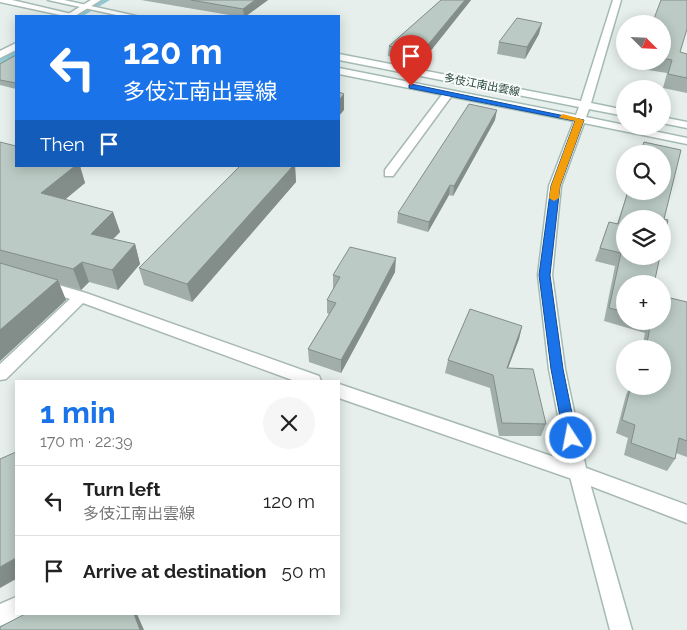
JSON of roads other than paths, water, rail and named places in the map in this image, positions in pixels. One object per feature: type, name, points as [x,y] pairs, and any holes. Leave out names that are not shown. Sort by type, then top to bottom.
[{"type":"street","points":[[0,0],[68,15]]},
{"type":"street","points":[[52,0],[127,15]]},
{"type":"street","points":[[73,15],[97,0]]},
{"type":"street","points":[[617,0],[585,105],[555,186],[545,275],[557,369],[578,473],[621,630]]},
{"type":"street","points":[[3,58],[15,47]]},
{"type":"street","name":"多伎江南出雲線","points":[[340,57],[616,111]]},
{"type":"street","name":"多伎江南出雲線","points":[[340,71],[687,141]]},
{"type":"street","points":[[390,173],[448,94]]},
{"type":"street","points":[[671,122],[687,125]]},
{"type":"street","points":[[27,281],[82,297],[309,380]]},
{"type":"street","points":[[0,374],[82,297]]},
{"type":"street","points":[[340,391],[578,473],[687,514]]},
{"type":"street","points":[[0,615],[15,608]]},
{"type":"waterway","points":[[81,15],[107,0]]},
{"type":"waterway","points":[[0,62],[15,54]]}]
